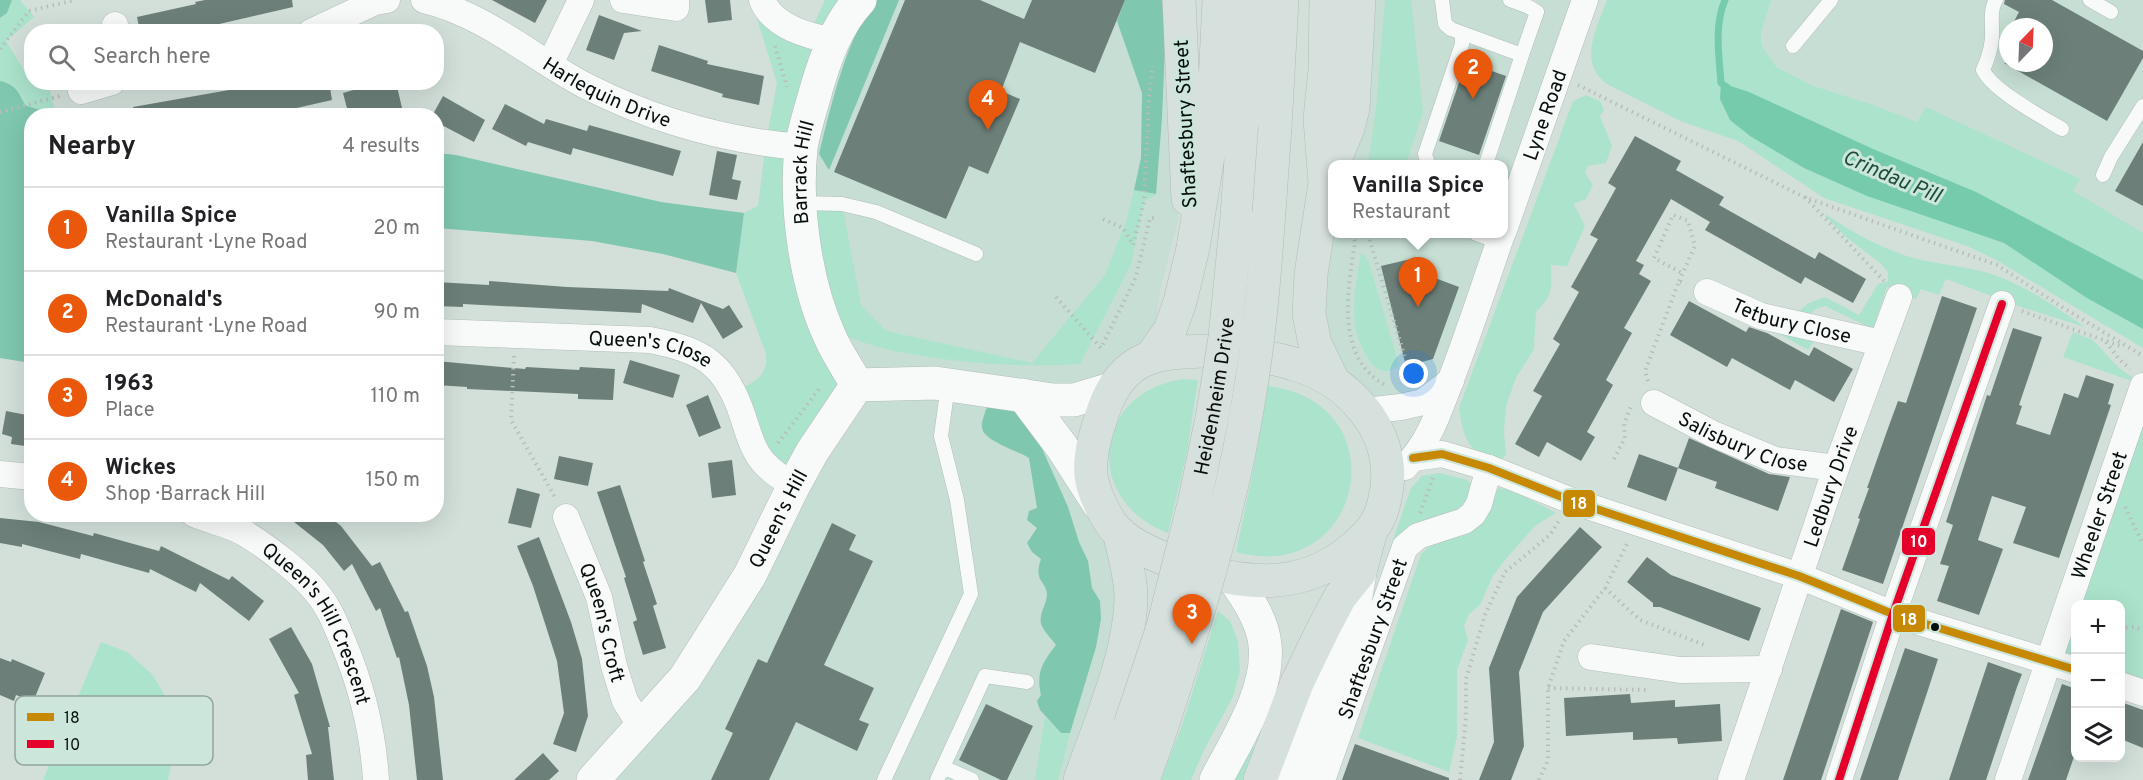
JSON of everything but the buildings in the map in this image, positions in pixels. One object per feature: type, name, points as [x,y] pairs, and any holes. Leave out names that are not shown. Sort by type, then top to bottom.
[{"type":"main road","name":"Barrack Hill","points":[[850,372],[830,337],[816,299],[808,266],[800,203],[801,147],[821,73],[834,41],[853,7],[860,0]]},
{"type":"main road","name":"Shaftesbury Street","points":[[1179,0],[1186,173],[1193,248]]},
{"type":"main road","points":[[1151,357],[1170,330],[1180,302],[1193,248],[1213,125],[1220,0]]},
{"type":"main road","name":"Heidenheim Drive","points":[[1143,780],[1144,731],[1163,627],[1194,504],[1213,413],[1225,337],[1238,217],[1251,0]]},
{"type":"main road","name":"Heidenheim Drive","points":[[1111,780],[1144,731],[1188,648],[1231,491],[1258,342],[1275,128],[1282,0]]},
{"type":"main road","points":[[1326,0],[1325,70],[1320,119],[1328,161]]},
{"type":"main road","points":[[1335,160],[1348,129],[1353,108],[1359,0]]},
{"type":"main road","points":[[1328,182],[1311,274],[1309,314],[1316,344],[1333,381]]},
{"type":"main road","points":[[1023,395],[1062,447],[1111,522],[1143,549],[1202,572],[1233,578],[1259,581],[1283,580],[1313,573],[1344,556],[1370,534],[1383,510],[1387,484],[1385,457],[1378,431],[1365,411],[1333,381],[1294,364],[1259,356],[1209,351],[1174,352],[1151,357],[1128,370],[1111,389],[1100,420],[1093,448],[1091,476],[1111,522],[1127,564],[1131,596],[1126,641],[1080,780]]},
{"type":"main road","points":[[850,372],[1053,400],[1074,400],[1111,389]]},
{"type":"main road","name":"Queen's Hill","points":[[593,780],[685,678],[715,631],[750,575],[850,372]]},
{"type":"main road","name":"Shaftesbury Street","points":[[1293,780],[1355,602],[1370,534]]},
{"type":"main road","points":[[1260,780],[1297,683],[1340,597],[1360,572]]},
{"type":"main road","points":[[1216,780],[1257,698],[1265,665],[1265,644],[1259,623],[1249,600],[1233,578]]},
{"type":"street","points":[[328,24],[375,2],[387,0]]},
{"type":"street","name":"Harlequin Drive","points":[[424,0],[440,4],[483,24],[586,85],[637,108],[699,130],[801,147]]},
{"type":"street","points":[[550,64],[581,0]]},
{"type":"street","points":[[623,0],[676,8],[676,0]]},
{"type":"street","name":"Lyne Road","points":[[1508,201],[1585,0]]},
{"type":"street","points":[[768,8],[789,27],[808,36],[834,41]]},
{"type":"street","name":"Lyne Road","points":[[1387,484],[1413,458],[1435,444],[1438,415],[1494,238]]},
{"type":"street","name":"Tetbury Close","points":[[1707,292],[1761,316],[1881,343]]},
{"type":"street","name":"Ledbury Drive","points":[[1731,780],[1836,468],[1899,297]]},
{"type":"street","points":[[1839,780],[1893,614],[2002,304]]},
{"type":"street","name":"Queen's Close","points":[[444,332],[650,340],[678,345],[704,357],[725,375],[735,392],[750,439],[763,462],[777,475],[794,485]]},
{"type":"street","name":"Wheeler Street","points":[[2008,780],[2111,480],[2137,378]]},
{"type":"street","points":[[1365,411],[1403,394],[1423,402],[1450,381]]},
{"type":"street","points":[[1403,394],[1435,444],[1489,468],[1572,501],[1800,576],[1893,614],[2071,668]]},
{"type":"street","name":"Salisbury Close","points":[[1642,396],[1713,434],[1775,460],[1836,468]]},
{"type":"street","name":"Shaftesbury Street","points":[[1322,780],[1405,547],[1418,536],[1464,521],[1473,514],[1479,504],[1489,468]]},
{"type":"street","points":[[0,474],[24,476]]},
{"type":"street","name":"Queen's Croft","points":[[566,518],[599,597],[614,666],[625,701],[642,728]]},
{"type":"street","name":"Queen's Hill Crescent","points":[[215,522],[245,533],[291,568],[317,592],[335,623],[354,668],[366,705],[374,748],[376,780]]},
{"type":"street","points":[[1591,657],[1680,670],[1769,669]]},
{"type":"street","points":[[2125,686],[2143,693]]},
{"type":"lane","points":[[1442,0],[1446,24],[1451,29],[1522,54]]},
{"type":"lane","points":[[1488,160],[1537,12],[1510,0]]},
{"type":"lane","points":[[1793,46],[1831,0]]},
{"type":"lane","points":[[1996,0],[1992,6],[1989,57],[1983,70],[1986,78],[2011,97],[2062,129]]},
{"type":"lane","points":[[2090,0],[2111,12]]},
{"type":"lane","points":[[1427,160],[1425,154],[1462,44],[1462,33]]},
{"type":"lane","points":[[2103,175],[2111,157],[2143,106]]},
{"type":"lane","points":[[800,203],[842,204],[876,212],[976,254]]},
{"type":"lane","points":[[884,780],[971,594],[957,500],[941,435],[948,385]]},
{"type":"lane","points":[[972,780],[940,774],[985,676],[1027,682]]},
{"type":"path","points":[[0,49],[29,11],[75,0]]},
{"type":"path","points":[[768,8],[770,29],[787,80],[788,92]]},
{"type":"path","points":[[1572,82],[1804,197],[1997,265],[2143,356]]},
{"type":"path","points":[[0,112],[81,91]]},
{"type":"path","points":[[1103,219],[1123,228],[1133,245],[1144,202],[1149,97]]},
{"type":"path","points":[[1804,197],[1899,297]]},
{"type":"path","points":[[1614,459],[1625,438],[1624,424],[1642,396],[1645,371],[1679,280],[1695,246],[1688,221],[1673,215],[1654,258],[1682,273]]},
{"type":"path","points":[[1056,297],[1101,348],[1136,277],[1150,218],[1155,218]]},
{"type":"path","points":[[1354,238],[1347,310],[1351,338],[1360,360],[1373,379],[1403,394],[1411,378],[1370,240],[1377,238]]},
{"type":"path","points":[[1679,280],[1707,292]]},
{"type":"path","points":[[2002,304],[2133,350]]},
{"type":"path","points":[[514,336],[511,420],[566,518]]},
{"type":"path","points":[[2105,341],[2118,359],[2137,378]]},
{"type":"path","points":[[1642,396],[1645,371]]},
{"type":"path","points":[[763,462],[850,372]]},
{"type":"path","points":[[1418,536],[1415,525],[1435,444]]},
{"type":"path","points":[[2111,480],[2143,544]]},
{"type":"path","points":[[1460,780],[1466,717],[1466,679],[1485,615],[1505,572],[1550,535],[1572,501]]},
{"type":"path","points":[[1605,588],[1640,621],[1715,649]]},
{"type":"path","points":[[2125,628],[2135,627],[2143,630]]},
{"type":"shaded area","points":[[0,0],[12,0],[7,13],[0,18]]},
{"type":"shaded area","points":[[12,0],[20,0],[34,17],[6,41],[24,70],[24,90],[50,90],[54,108],[33,108],[25,105],[16,89],[0,81],[0,18],[7,13]]},
{"type":"shaded area","points":[[825,0],[860,0],[853,7],[800,203],[857,385],[777,475],[735,392],[758,378],[765,369],[766,362],[766,354],[736,273],[744,213],[758,206],[766,142],[777,83],[757,19],[763,3],[808,36]]},
{"type":"shaded area","points":[[860,0],[1179,0],[1186,173],[1177,224],[1160,291],[1151,357],[1128,370],[1024,396],[1127,564],[1080,780],[593,780],[642,728],[794,485],[801,147]]},
{"type":"shaded area","points":[[874,0],[899,0],[829,170],[819,154],[829,114],[847,55]]},
{"type":"shaded area","points":[[1125,0],[1167,0],[1156,194],[1134,190],[1141,158],[1142,93],[1117,21]]},
{"type":"shaded area","points":[[1360,0],[1585,0],[1508,219],[1508,160],[1348,160]]},
{"type":"shaded area","points":[[1385,0],[1411,0],[1423,112],[1407,160],[1369,160],[1376,109]]},
{"type":"shaded area","points":[[1607,0],[1771,0],[1761,32],[1761,45],[1776,67],[1813,86],[1917,122],[1926,107],[2080,179],[2073,191],[2143,233],[2143,348],[1996,260],[1967,246],[1824,198],[1738,141],[1680,121],[1607,84],[1593,66],[1591,55],[1595,33]]},
{"type":"shaded area","points":[[1726,0],[2143,0],[2143,280],[1775,105]]},
{"type":"shaded area","points":[[0,81],[16,89],[25,105],[33,108],[24,108],[24,362],[0,358]]},
{"type":"shaded area","points":[[1586,95],[1600,101],[1604,110],[1600,116],[1612,146],[1606,163],[1588,166],[1585,173],[1593,185],[1586,199],[1574,204],[1585,226],[1567,266],[1551,265],[1549,296],[1536,312],[1534,349],[1516,378],[1506,406],[1504,432],[1506,454],[1500,462],[1481,455],[1469,444],[1462,428],[1459,408],[1573,101]]},
{"type":"shaded area","points":[[444,154],[661,202],[744,213],[736,273],[663,254],[592,241],[444,229]]},
{"type":"shaded area","points":[[1134,190],[1156,194],[1144,202],[1131,264],[1080,364],[1010,365],[940,359],[894,351],[841,335],[824,290],[815,211],[824,204],[842,204],[861,305],[886,331],[1032,363],[1105,275],[1126,222]]},
{"type":"shaded area","points":[[1827,215],[1864,238],[1894,251],[1914,258],[1985,272],[2012,282],[2085,327],[2024,308],[1946,279],[1939,295],[1921,289],[1916,299],[1887,287],[1873,329],[1825,306],[1816,309],[1809,315],[1825,325],[1808,350],[1754,320],[1800,310],[1809,303],[1825,297],[1859,315],[1878,284],[1888,281],[1888,272],[1880,263],[1846,237],[1825,216]]},
{"type":"shaded area","points":[[1331,238],[1501,238],[1459,362],[1400,410],[1333,381],[1321,296]]},
{"type":"shaded area","points":[[1361,252],[1368,260],[1399,365],[1390,371],[1379,369],[1370,362],[1356,328],[1354,303]]},
{"type":"shaded area","points":[[2073,332],[2093,340],[2118,367],[2143,385],[2063,357]]},
{"type":"shaded area","points":[[1184,379],[1198,380],[1187,452],[1168,533],[1140,518],[1121,497],[1111,473],[1109,448],[1116,425],[1131,404],[1153,388]]},
{"type":"shaded area","points":[[1268,386],[1310,399],[1337,424],[1350,455],[1350,488],[1337,519],[1314,543],[1280,556],[1236,552]]},
{"type":"shaded area","points":[[2143,386],[2143,693],[2125,686],[2125,600],[2071,600],[2071,669],[2050,661]]},
{"type":"shaded area","points":[[1012,402],[1036,435],[1068,507],[1079,542],[1088,561],[1092,588],[1100,601],[1101,619],[1096,647],[1070,733],[1061,733],[1040,710],[1037,701],[1041,695],[1039,680],[1041,668],[1056,645],[1041,622],[1047,594],[1038,572],[1041,559],[1032,552],[1027,543],[1037,528],[1027,520],[1029,511],[1037,508],[1029,458],[995,441],[984,433],[982,428],[986,409],[993,405]]},
{"type":"shaded area","points":[[1440,473],[1467,480],[1474,488],[1467,510],[1421,522],[1392,542],[1411,488],[1422,476]]},
{"type":"shaded area","points":[[1498,488],[1512,490],[1556,513],[1536,525],[1505,560],[1493,576],[1480,605],[1469,614],[1464,626],[1468,640],[1457,670],[1457,736],[1449,772],[1358,738],[1421,554],[1438,541],[1463,536],[1476,528],[1485,516]]},
{"type":"shaded area","points":[[1218,611],[1230,621],[1238,641],[1240,671],[1233,697],[1204,750],[1191,780],[1161,780],[1182,725]]},
{"type":"shaded area","points":[[101,642],[127,652],[152,674],[165,696],[78,696]]},
{"type":"shaded area","points":[[1045,717],[1061,733],[1070,733],[1058,780],[1035,780]]},
{"type":"shaded area","points":[[1248,742],[1255,748],[1243,780],[1229,780]]},
{"type":"shaded area","points":[[49,765],[171,765],[168,780],[43,780]]},
{"type":"water","points":[[1721,83],[1749,92],[1873,149],[1976,192],[2143,280],[2143,329],[2087,298],[2004,243],[1867,196],[1804,168],[1750,136],[1730,120],[1720,99]]},
{"type":"waterway","name":"Crindau Pill","points":[[1725,0],[1719,20],[1718,41],[1721,83],[1728,88]]},
{"type":"transit line","name":"10","points":[[1839,780],[1893,614],[2002,304]]},
{"type":"transit line","name":"18","points":[[1413,458],[1442,454],[1489,468],[1572,501],[1799,576],[1893,614],[2071,668]]},
{"type":"place","name":"McDonald's","points":[[1473,99]]},
{"type":"place","name":"Wickes","points":[[988,130]]},
{"type":"place","name":"Vanilla Spice","points":[[1418,307]]},
{"type":"place","name":"1963","points":[[1192,644]]}]
